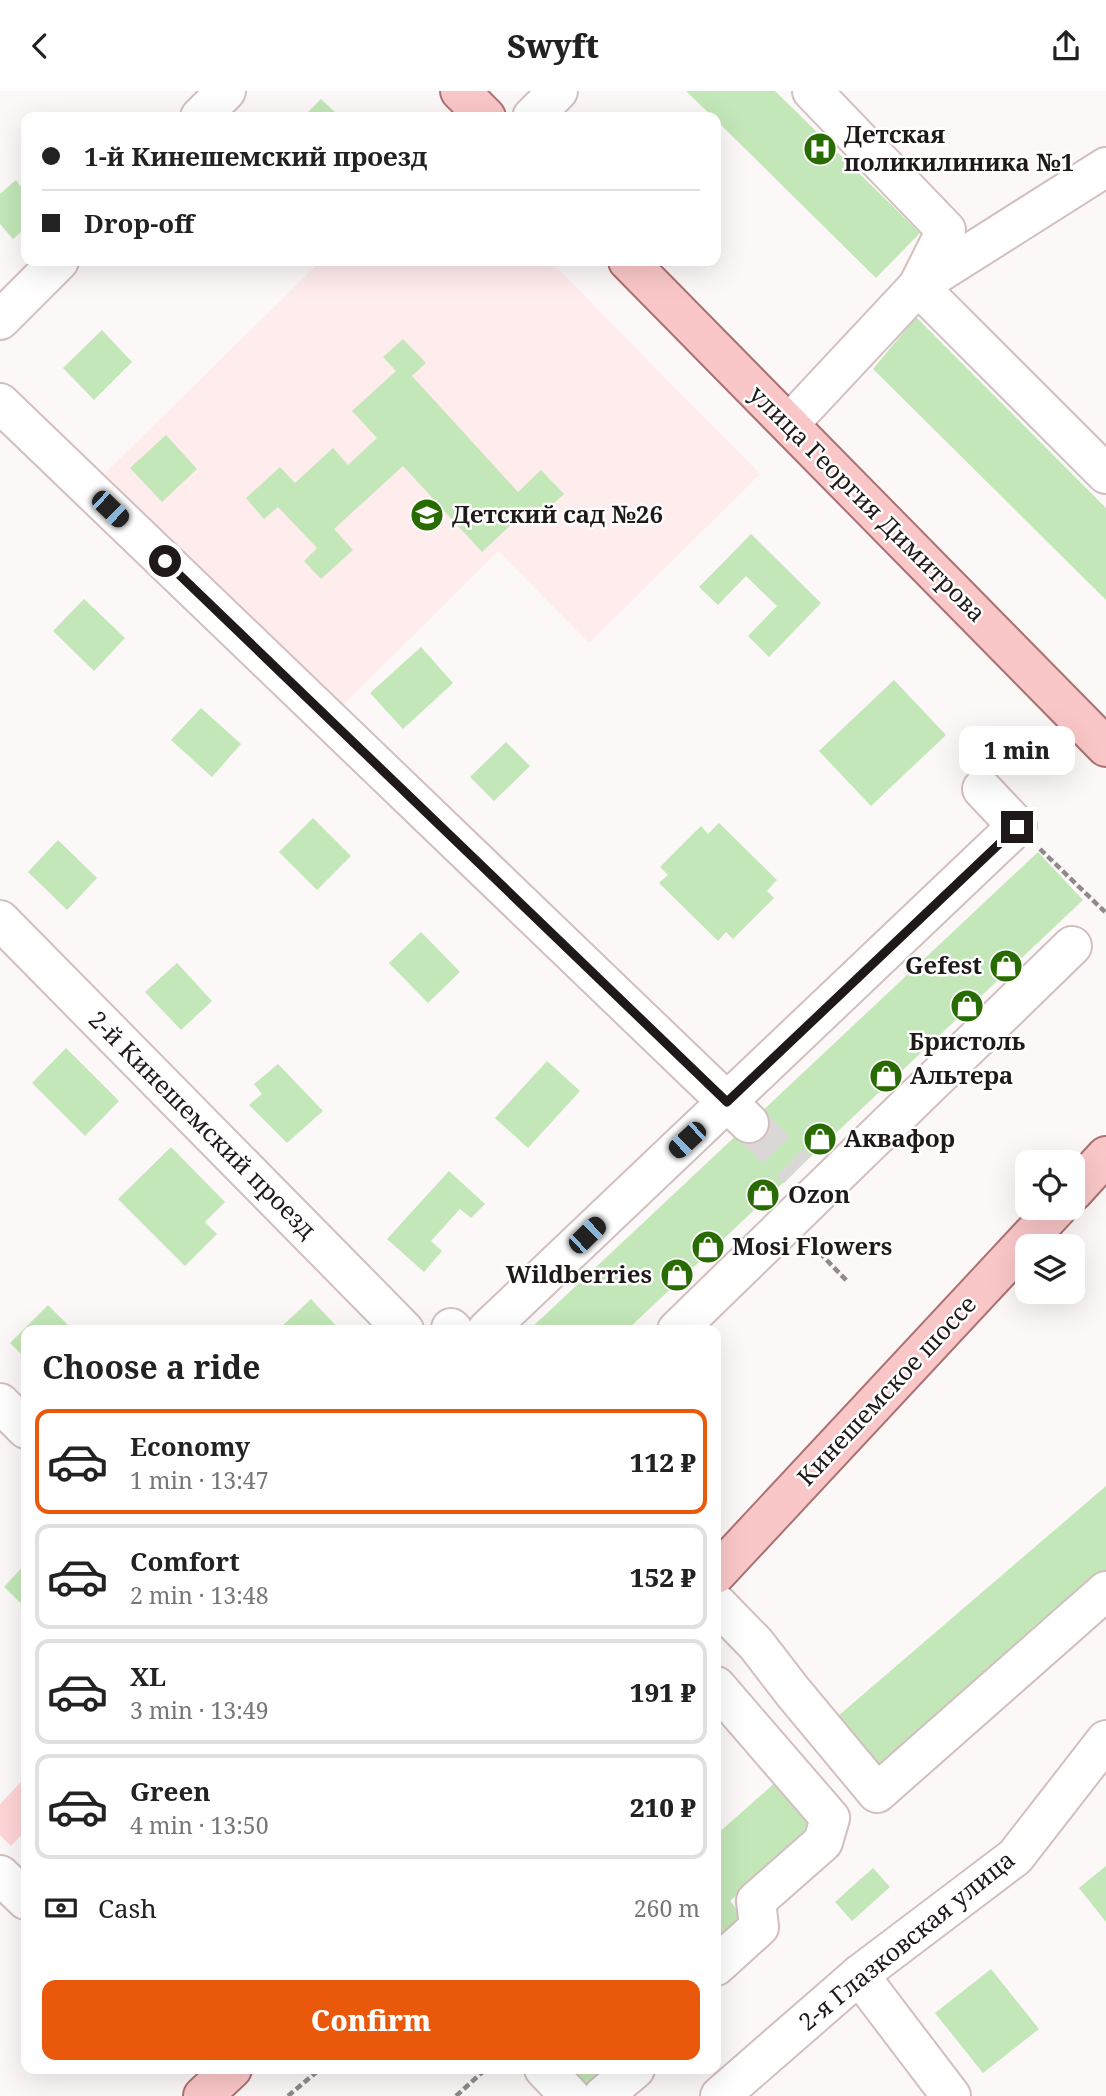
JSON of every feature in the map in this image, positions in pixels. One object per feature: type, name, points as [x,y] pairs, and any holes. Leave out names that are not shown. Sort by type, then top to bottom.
[{"type":"main road","points":[[460,91],[481,112]]},
{"type":"main road","name":"улица Георгия Димитрова","points":[[633,266],[1106,747]]},
{"type":"main road","points":[[1085,1179],[1106,1157]]},
{"type":"main road","name":"Кинешемское шоссе","points":[[721,1569],[1046,1220]]},
{"type":"main road","points":[[203,2096],[227,2074]]},
{"type":"street","points":[[206,112],[226,91]]},
{"type":"street","points":[[538,112],[558,91]]},
{"type":"street","points":[[812,91],[946,230],[918,286]]},
{"type":"street","points":[[789,424],[918,286],[1106,167]]},
{"type":"street","points":[[0,320],[54,266]]},
{"type":"street","points":[[918,286],[1106,474]]},
{"type":"street","points":[[0,403],[738,1113]]},
{"type":"street","points":[[469,1325],[738,1113],[1017,827],[982,789]]},
{"type":"street","name":"2-й Кинешемский проезд","points":[[0,920],[399,1325]]},
{"type":"street","points":[[682,1325],[789,1221],[808,1181],[1072,946]]},
{"type":"street","points":[[0,1403],[21,1424]]},
{"type":"street","points":[[721,1608],[757,1644],[877,1793],[1106,1591]]},
{"type":"street","points":[[721,1692],[830,1818],[823,1842],[755,1901],[759,1927],[721,1961]]},
{"type":"street","name":"2-я Глазковская улица","points":[[720,2096],[859,1975],[1015,1857],[1106,1741]]},
{"type":"street","points":[[0,1875],[21,1895]]},
{"type":"street","points":[[859,1975],[951,2096]]},
{"type":"street","points":[[549,2074],[570,2096]]},
{"type":"street","points":[[603,2096],[629,2074]]},
{"type":"path","points":[[1017,827],[1105,912]]},
{"type":"path","points":[[789,1221],[848,1282]]},
{"type":"path","points":[[288,2096],[314,2074]]},
{"type":"path","points":[[456,2096],[480,2074]]},
{"type":"shaded area","name":"Детский сад №26","points":[[316,266],[555,266],[760,474],[589,643],[498,551],[337,711],[99,479]]},
{"type":"shaded area","points":[[21,1782],[21,1835],[11,1846],[0,1835],[0,1804]]},
{"type":"building","points":[[686,91],[775,91],[920,233],[876,278],[721,125],[721,112],[708,112]]},
{"type":"building","points":[[321,99],[335,112],[308,112]]},
{"type":"building","points":[[16,180],[21,186],[21,232],[13,239],[0,224],[0,194]]},
{"type":"building","points":[[916,317],[1106,508],[1106,600],[873,369]]},
{"type":"building","points":[[102,330],[132,362],[94,400],[63,368]]},
{"type":"building","points":[[403,339],[426,363],[412,376],[518,492],[541,470],[564,494],[540,516],[531,506],[482,552],[403,466],[334,529],[353,550],[321,579],[304,561],[317,548],[278,507],[264,519],[246,498],[280,467],[295,483],[333,448],[348,465],[377,438],[352,411],[396,371],[383,357]]},
{"type":"building","points":[[166,435],[197,469],[162,502],[130,468]]},
{"type":"building","points":[[751,534],[821,603],[769,657],[748,636],[777,606],[746,576],[718,605],[699,587]]},
{"type":"building","points":[[84,599],[125,638],[94,671],[53,631]]},
{"type":"building","points":[[421,647],[453,683],[403,729],[370,693]]},
{"type":"building","points":[[894,680],[946,735],[871,806],[819,751]]},
{"type":"building","points":[[201,708],[241,744],[212,777],[171,740]]},
{"type":"building","points":[[506,742],[530,766],[494,801],[470,777]]},
{"type":"building","points":[[313,818],[351,856],[317,890],[279,852]]},
{"type":"building","points":[[719,823],[777,880],[767,891],[774,898],[733,939],[726,932],[718,941],[659,883],[668,875],[660,867],[701,826],[708,834]]},
{"type":"building","points":[[58,840],[97,878],[67,910],[28,872]]},
{"type":"building","points":[[1038,852],[1083,900],[632,1325],[534,1325]]},
{"type":"building","points":[[421,932],[460,972],[428,1003],[389,963]]},
{"type":"building","points":[[177,963],[212,1001],[181,1030],[145,992]]},
{"type":"building","points":[[66,1048],[119,1101],[85,1136],[32,1083]]},
{"type":"building","points":[[547,1061],[580,1091],[528,1148],[495,1118]]},
{"type":"building","points":[[278,1064],[323,1111],[287,1143],[249,1105],[262,1094],[254,1084]]},
{"type":"building","points":[[171,1147],[225,1202],[205,1222],[217,1234],[185,1266],[118,1199]]},
{"type":"building","points":[[449,1171],[485,1204],[471,1218],[460,1209],[431,1241],[442,1251],[424,1272],[387,1239]]},
{"type":"building","points":[[311,1299],[335,1325],[283,1325]]},
{"type":"building","points":[[48,1305],[68,1325],[28,1325]]},
{"type":"building","points":[[21,1332],[21,1354],[10,1343]]},
{"type":"building","points":[[1106,1486],[1106,1570],[879,1764],[838,1716]]},
{"type":"building","points":[[21,1568],[21,1603],[4,1587]]},
{"type":"building","points":[[778,1780],[817,1824],[730,1901],[745,1919],[721,1940],[721,1831]]},
{"type":"building","points":[[1106,1866],[1106,1922],[1079,1888]]},
{"type":"building","points":[[873,1868],[890,1887],[852,1921],[835,1902]]},
{"type":"building","points":[[991,1969],[1039,2029],[983,2073],[935,2013]]},
{"type":"building","points":[[576,2074],[611,2074],[591,2091]]},
{"type":"tunnel","points":[[749,1123],[797,1170]]},
{"type":"place","name":"Детская поликилиника №1","points":[[820,149]]},
{"type":"place","name":"Детский сад №26","points":[[427,515]]},
{"type":"place","name":"Gefest","points":[[1006,966]]},
{"type":"place","name":"Бристоль","points":[[967,1006]]},
{"type":"place","name":"Альтера","points":[[886,1076]]},
{"type":"place","name":"Аквафор","points":[[820,1139]]},
{"type":"place","name":"Ozon","points":[[763,1195]]},
{"type":"place","name":"Mosi Flowers","points":[[708,1247]]},
{"type":"place","name":"Wildberries","points":[[677,1275]]},
{"type":"route","points":[[165,561],[727,1102],[1017,827]]}]
